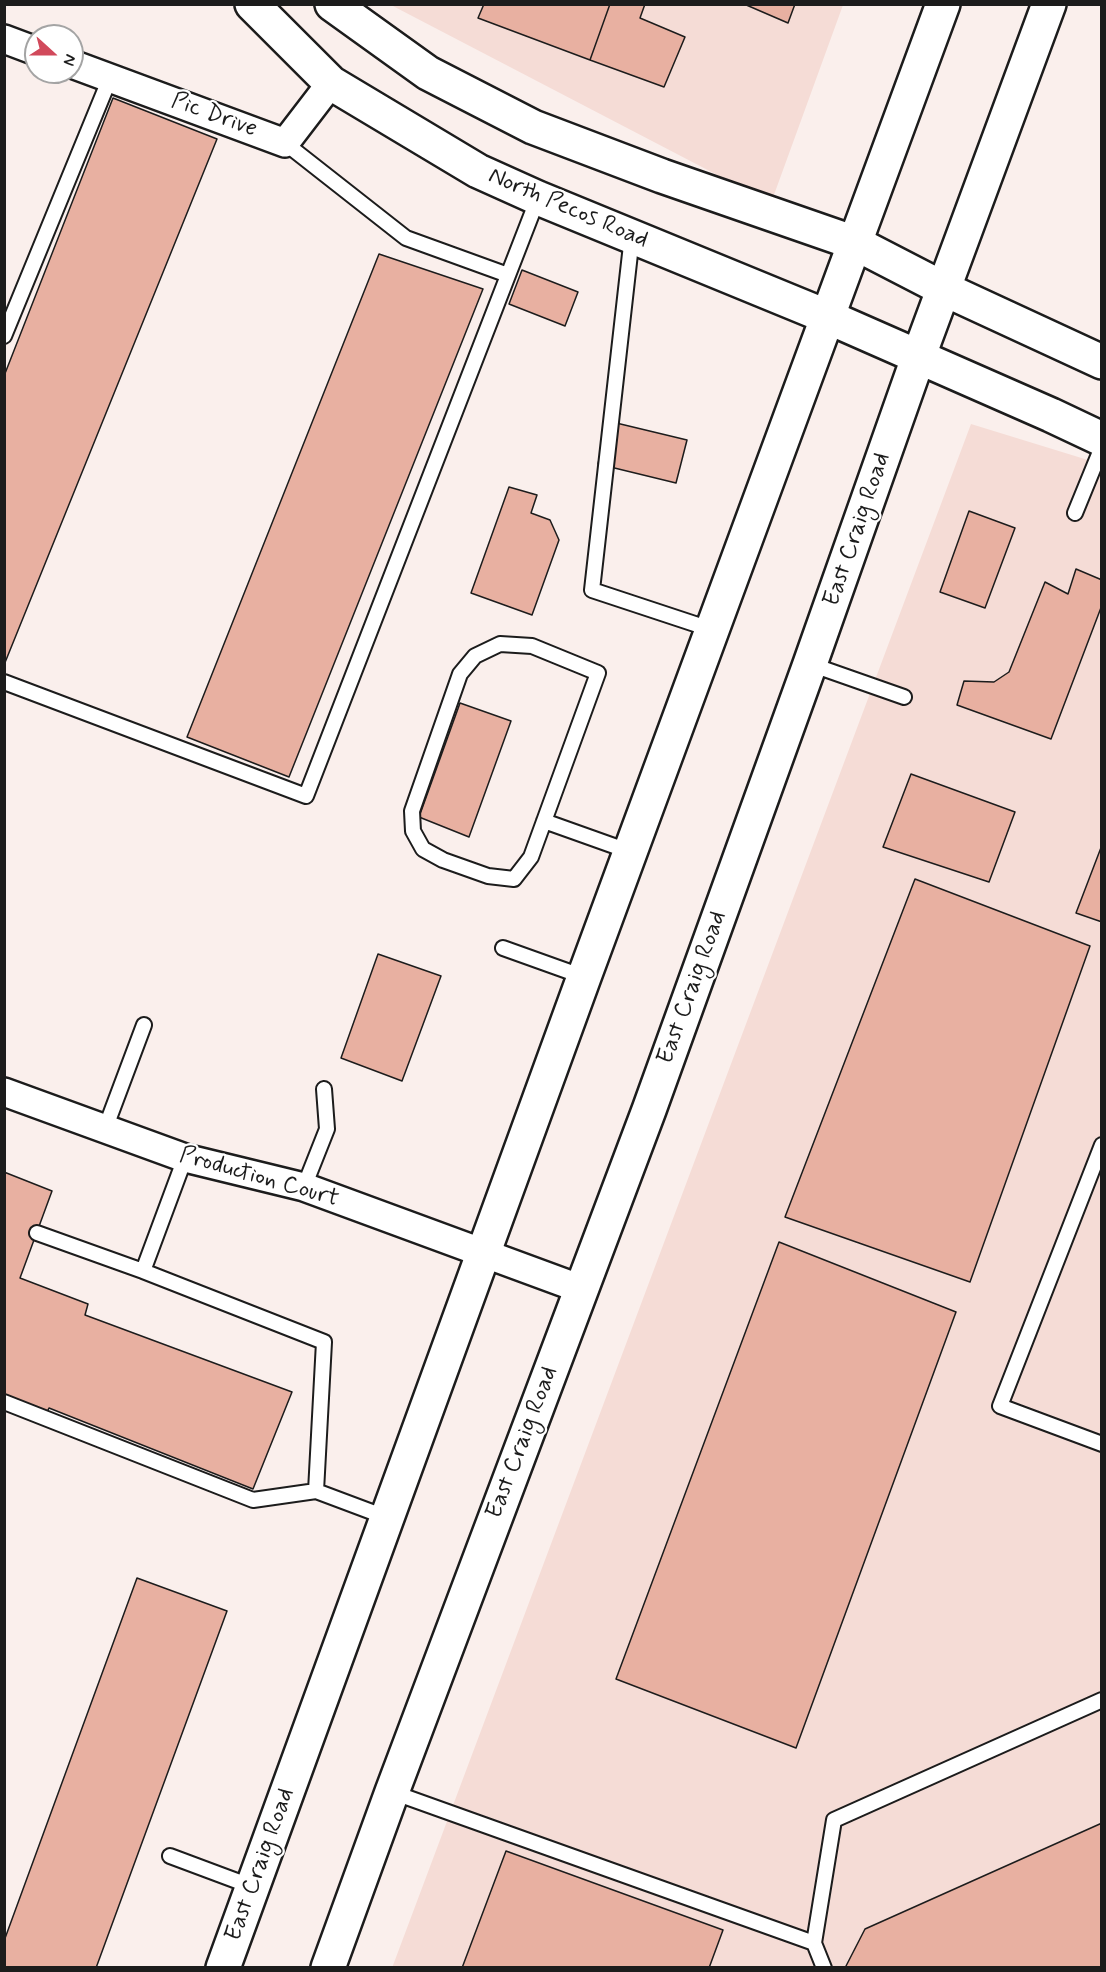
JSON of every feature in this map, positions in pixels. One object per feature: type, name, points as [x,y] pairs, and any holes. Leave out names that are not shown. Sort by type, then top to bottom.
[{"type":"main road","name":"North Pecos Road","points":[[252,4],[331,83],[478,171],[538,198],[828,317],[1052,415],[1101,439]]},
{"type":"main road","points":[[332,4],[428,73],[533,127],[662,176],[855,243],[944,289],[1101,362]]},
{"type":"main road","name":"East Craig Road","points":[[223,1968],[584,977],[943,4]]},
{"type":"main road","name":"East Craig Road","points":[[328,1968],[649,1110],[918,358],[1049,4]]},
{"type":"street","points":[[4,39],[24,46]]},
{"type":"street","name":"Pic Drive","points":[[84,68],[285,143],[331,83]]},
{"type":"street","name":"Production Court","points":[[4,1092],[185,1158],[304,1187],[581,1289]]},
{"type":"lane","points":[[4,336],[110,78]]},
{"type":"lane","points":[[285,143],[406,238],[508,275]]},
{"type":"lane","points":[[4,682],[306,796],[538,198]]},
{"type":"lane","points":[[632,236],[592,590],[713,630]]},
{"type":"lane","points":[[1074,513],[1101,447]]},
{"type":"lane","points":[[500,644],[532,646],[598,673],[544,821],[531,857],[514,879],[488,876],[443,860],[423,849],[413,831],[412,810],[460,674],[476,656],[500,644]]},
{"type":"lane","points":[[810,664],[904,697]]},
{"type":"lane","points":[[544,821],[631,852]]},
{"type":"lane","points":[[503,948],[584,977]]},
{"type":"lane","points":[[105,1129],[144,1025]]},
{"type":"lane","points":[[304,1187],[327,1129],[324,1089]]},
{"type":"lane","points":[[1101,1145],[1000,1406],[1101,1444]]},
{"type":"lane","points":[[143,1271],[185,1158]]},
{"type":"lane","points":[[37,1233],[143,1271],[324,1342],[316,1491]]},
{"type":"lane","points":[[4,1402],[253,1500],[316,1491],[388,1518]]},
{"type":"lane","points":[[824,1968],[814,1943],[834,1820],[1101,1700]]},
{"type":"lane","points":[[392,1792],[814,1943]]},
{"type":"lane","points":[[170,1856],[253,1887]]},
{"type":"shaded area","points":[[391,5],[843,5],[771,203]]},
{"type":"shaded area","points":[[971,424],[1101,464],[1101,1967],[392,1968]]},
{"type":"building","points":[[484,4],[610,4],[590,60],[478,18]]},
{"type":"building","points":[[610,4],[645,4],[640,18],[685,37],[664,87],[590,60]]},
{"type":"building","points":[[744,4],[795,4],[788,23]]},
{"type":"building","points":[[113,98],[217,139],[4,665],[4,376]]},
{"type":"building","points":[[379,254],[483,289],[289,777],[187,737]]},
{"type":"building","points":[[522,270],[578,292],[565,326],[509,304]]},
{"type":"building","points":[[608,421],[687,440],[676,483],[598,464]]},
{"type":"building","points":[[509,487],[537,495],[531,513],[550,520],[559,540],[532,615],[471,593]]},
{"type":"building","points":[[969,511],[1015,528],[985,608],[940,592]]},
{"type":"building","points":[[1076,569],[1102,580],[1102,605],[1051,739],[957,705],[964,681],[994,682],[1009,672],[1045,582],[1068,594]]},
{"type":"building","points":[[460,703],[511,721],[469,837],[419,817]]},
{"type":"building","points":[[911,774],[1015,812],[989,882],[883,847]]},
{"type":"building","points":[[1102,845],[1102,922],[1076,913]]},
{"type":"building","points":[[915,879],[1090,946],[970,1282],[785,1217]]},
{"type":"building","points":[[378,954],[441,976],[402,1081],[341,1058]]},
{"type":"building","points":[[4,1172],[52,1191],[20,1278],[88,1304],[85,1315],[292,1392],[253,1489],[49,1408],[44,1418],[4,1402]]},
{"type":"building","points":[[779,1242],[956,1312],[796,1748],[616,1679]]},
{"type":"building","points":[[137,1578],[227,1611],[96,1968],[4,1968],[4,1941]]},
{"type":"building","points":[[1102,1823],[1102,1968],[845,1968],[865,1929]]},
{"type":"building","points":[[506,1851],[723,1930],[709,1968],[462,1968]]}]
